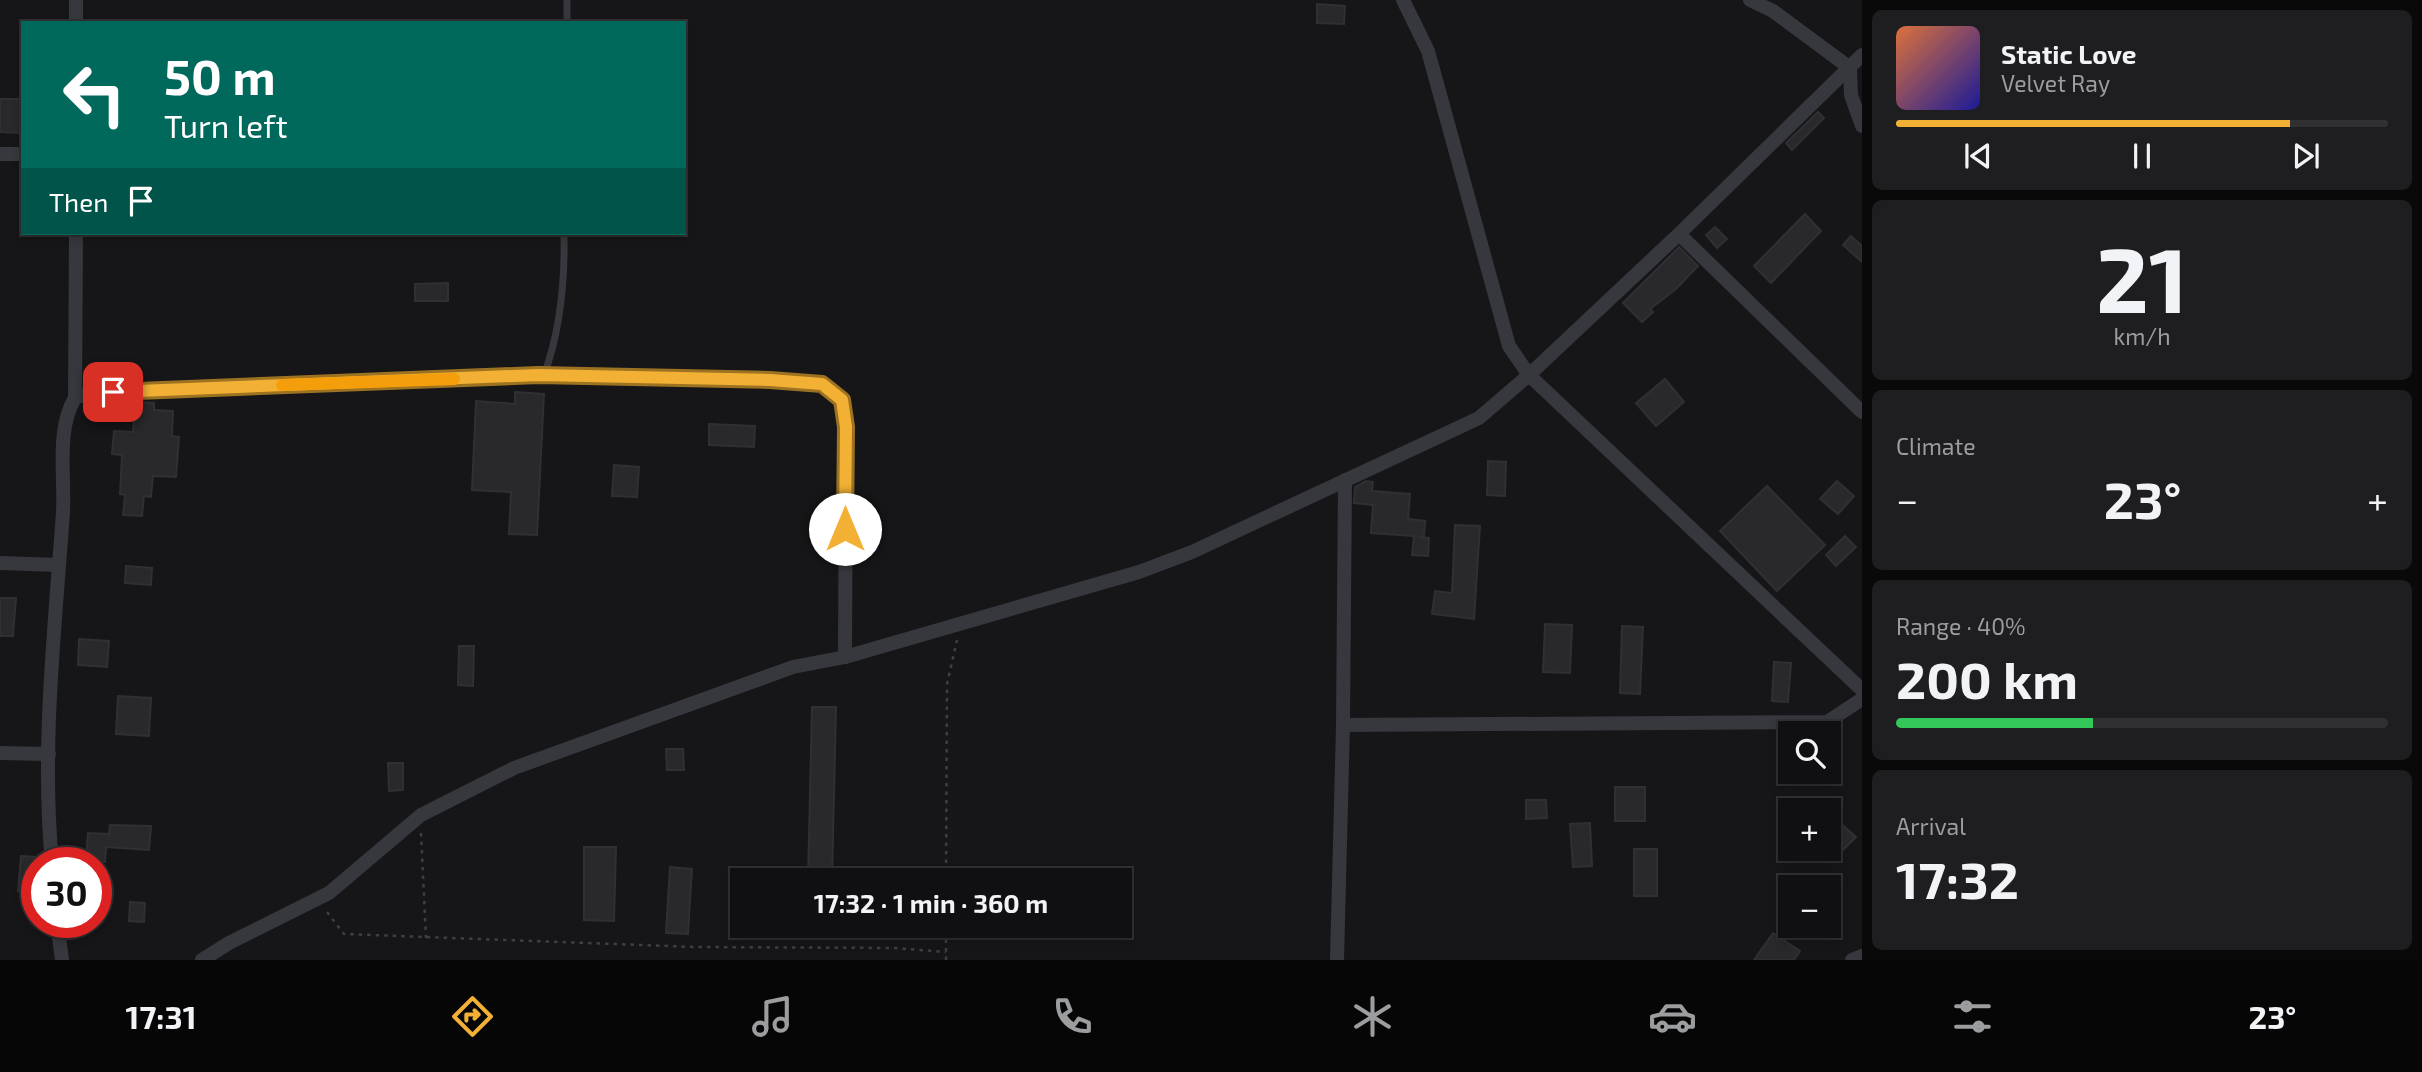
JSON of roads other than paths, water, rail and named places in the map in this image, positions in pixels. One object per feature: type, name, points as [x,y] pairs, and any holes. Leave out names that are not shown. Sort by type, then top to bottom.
[{"type":"street","points":[[76,0],[76,21]]},
{"type":"street","points":[[1403,0],[1428,51],[1509,346],[1529,375],[1862,690]]},
{"type":"street","points":[[1750,0],[1773,11],[1850,68]]},
{"type":"street","points":[[202,960],[229,943],[329,893],[421,815],[514,768],[793,667],[845,657],[1150,568],[1192,552],[1479,418],[1529,375],[1679,234],[1862,55]]},
{"type":"street","points":[[1850,68],[1851,95],[1862,126]]},
{"type":"street","points":[[0,154],[21,154]]},
{"type":"street","points":[[1679,234],[1862,412]]},
{"type":"street","points":[[52,847],[50,754],[66,414],[75,398],[76,235]]},
{"type":"street","points":[[75,398],[87,393],[544,376],[770,380],[822,384],[842,400],[846,427],[845,657]]},
{"type":"street","points":[[1337,960],[1345,480]]},
{"type":"street","points":[[0,563],[59,565]]},
{"type":"street","points":[[1343,725],[1827,722],[1862,699]]},
{"type":"street","points":[[0,753],[50,754]]},
{"type":"street","points":[[59,938],[62,960]]},
{"type":"street","points":[[1852,960],[1862,956]]},
{"type":"lane","points":[[567,0],[567,21]]},
{"type":"lane","points":[[544,376],[555,344],[561,311],[564,235]]}]
